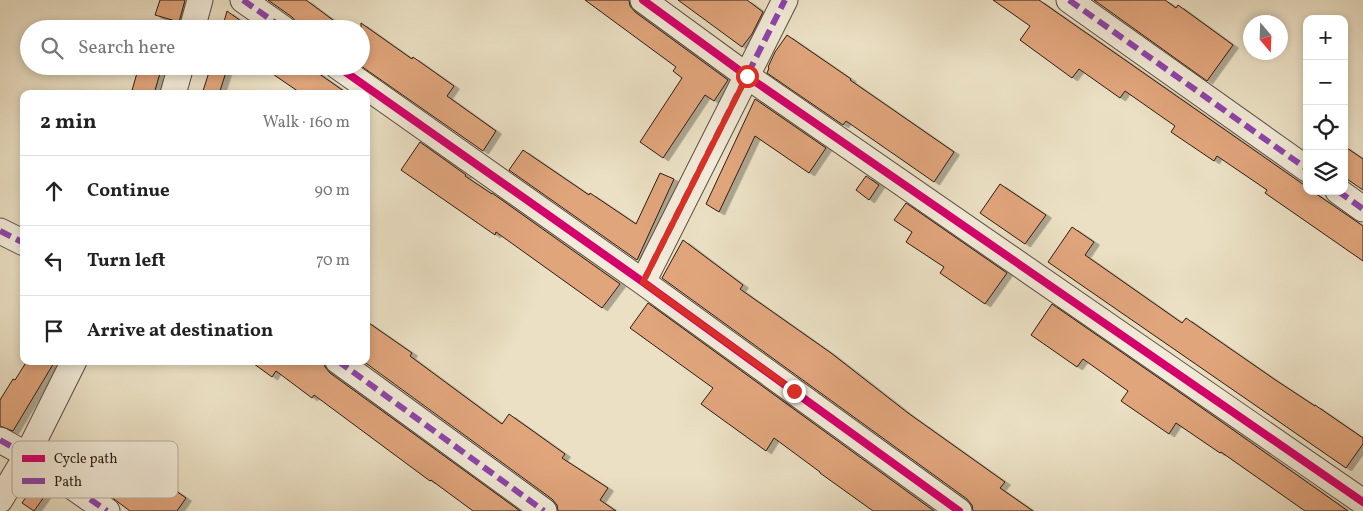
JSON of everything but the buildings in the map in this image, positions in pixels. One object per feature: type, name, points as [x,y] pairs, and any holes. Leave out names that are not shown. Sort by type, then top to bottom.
[{"type":"street","points":[[194,20],[200,0]]},
{"type":"street","points":[[243,0],[271,20]]},
{"type":"street","points":[[643,0],[747,76],[1363,502]]},
{"type":"street","points":[[643,282],[785,0]]},
{"type":"street","points":[[1069,0],[1303,166]]},
{"type":"street","points":[[174,90],[178,75]]},
{"type":"street","points":[[350,75],[643,282],[959,511]]},
{"type":"street","points":[[1344,195],[1363,209]]},
{"type":"street","points":[[0,231],[20,241]]},
{"type":"street","points":[[34,441],[72,365]]},
{"type":"street","points":[[343,365],[544,511]]},
{"type":"street","points":[[0,440],[12,447]]},
{"type":"street","points":[[0,500],[12,480]]},
{"type":"street","points":[[88,498],[107,511]]},
{"type":"marked path","points":[[243,0],[271,20]]},
{"type":"marked path","points":[[643,282],[785,0]]},
{"type":"marked path","points":[[1069,0],[1303,166]]},
{"type":"marked path","points":[[1344,195],[1363,209]]},
{"type":"marked path","points":[[0,231],[20,241]]},
{"type":"marked path","points":[[343,365],[544,511]]},
{"type":"marked path","points":[[0,440],[12,447]]},
{"type":"marked path","points":[[88,498],[107,511]]},
{"type":"cycle path","points":[[643,0],[747,76],[1363,502]]},
{"type":"cycle path","points":[[350,75],[643,282],[959,511]]},
{"type":"route","points":[[747,76],[643,282],[794,391]]}]
